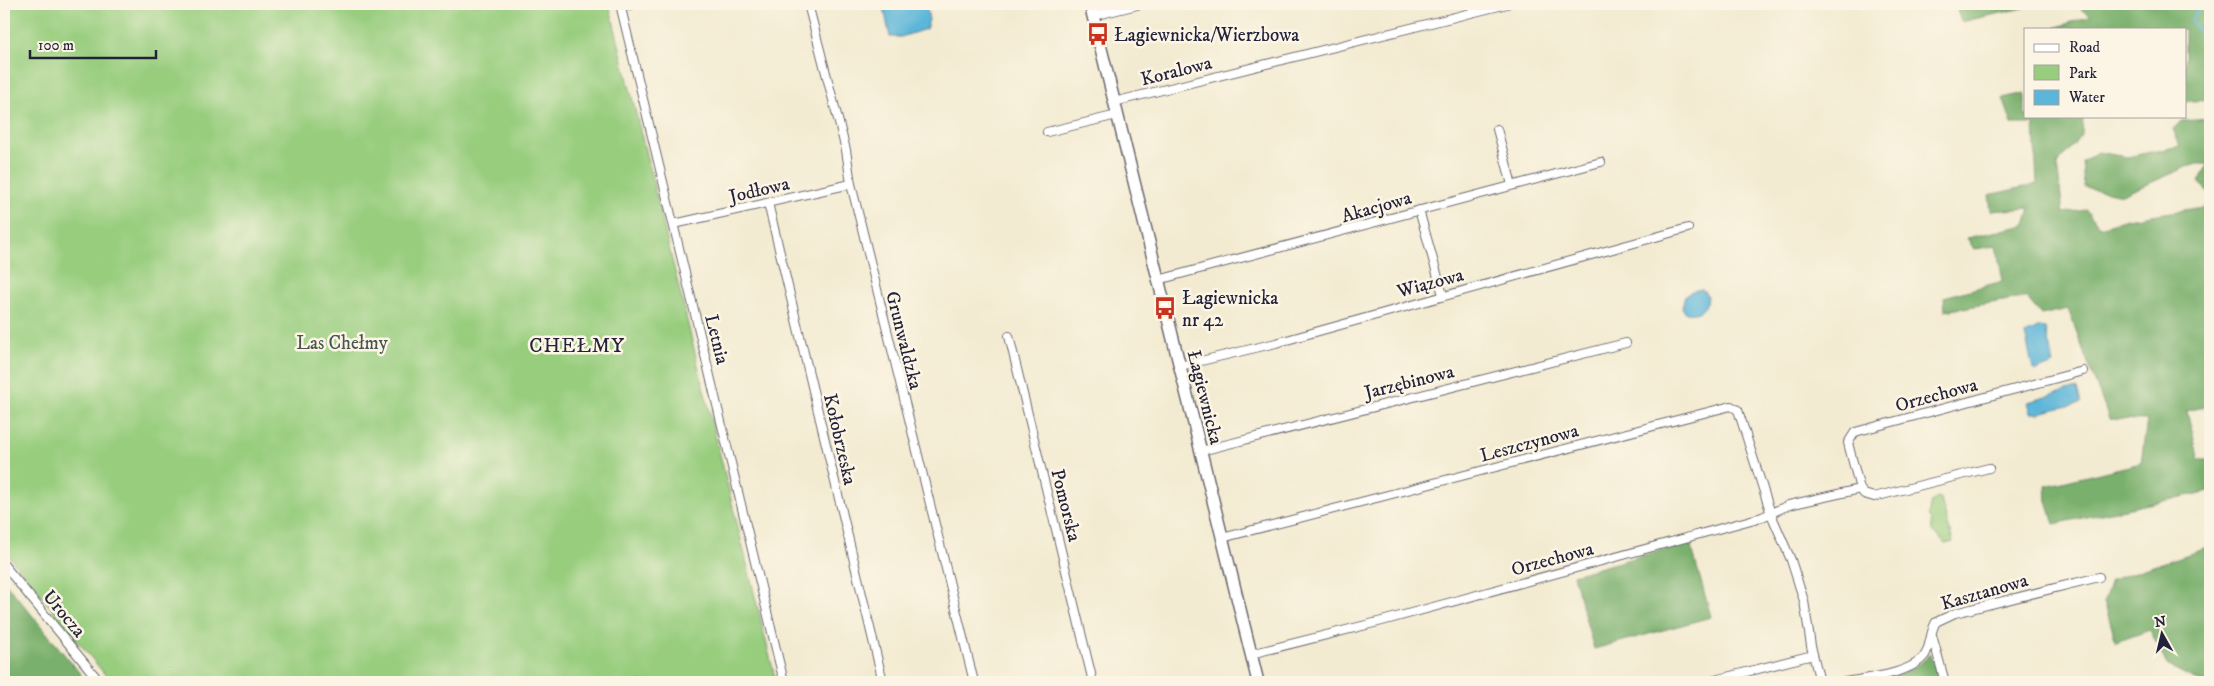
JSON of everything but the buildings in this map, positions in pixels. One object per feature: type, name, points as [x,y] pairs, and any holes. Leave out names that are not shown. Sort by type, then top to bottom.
[{"type":"street","points":[[621,5],[635,4]]},
{"type":"street","name":"Grunwaldzka","points":[[808,4],[846,150],[851,184],[974,682]]},
{"type":"street","name":"Łagiewnicka","points":[[1090,4],[1258,682]]},
{"type":"street","points":[[1093,16],[1141,4]]},
{"type":"street","name":"Koralowa","points":[[1114,102],[1507,4]]},
{"type":"street","name":"Letnia","points":[[621,5],[784,682]]},
{"type":"street","points":[[1047,132],[1117,115]]},
{"type":"street","points":[[1497,128],[1512,185]]},
{"type":"street","name":"Akacjowa","points":[[1158,280],[1601,162]]},
{"type":"street","name":"Jodłowa","points":[[674,224],[851,184]]},
{"type":"street","name":"Kołobrzeska","points":[[768,203],[883,682]]},
{"type":"street","points":[[1419,210],[1443,295]]},
{"type":"street","name":"Wiązowa","points":[[1180,366],[1276,343],[1688,228]]},
{"type":"street","name":"Pomorska","points":[[1009,336],[1093,682]]},
{"type":"street","name":"Jarzębinowa","points":[[1201,451],[1626,343]]},
{"type":"street","name":"Orzechowa","points":[[1251,654],[1382,621],[1771,514],[1789,506],[1860,489],[1848,442],[1855,432],[2083,371]]},
{"type":"street","name":"Leszczynowa","points":[[1222,538],[1727,406],[1738,410],[1771,514]]},
{"type":"street","points":[[1860,489],[1864,494],[1874,498],[1989,468]]},
{"type":"street","points":[[1771,514],[1792,560],[1820,682]]},
{"type":"street","name":"Urocza","points":[[4,565],[100,682]]},
{"type":"street","name":"Kasztanowa","points":[[1846,682],[1909,667],[1926,653],[1936,622],[1954,613],[2099,577]]},
{"type":"street","points":[[1932,635],[1945,682]]},
{"type":"street","points":[[1707,682],[1813,655]]},
{"type":"green space","name":"Las Chełmy","points":[[4,4],[609,4],[776,682],[111,682],[4,550]]},
{"type":"green space","points":[[1955,4],[2041,4],[1961,22]]},
{"type":"green space","points":[[2074,4],[2147,4],[2154,6],[2159,4],[2210,4],[2210,99],[2186,102],[2186,28],[2054,28],[2090,16]]},
{"type":"green space","points":[[2024,93],[2024,118],[2083,118],[2082,135],[2057,164],[2063,213],[2086,210],[2100,227],[2127,219],[2210,206],[2210,405],[2187,411],[2199,460],[2210,460],[2210,491],[2054,524],[2047,501],[2046,486],[2141,463],[2147,420],[2109,419],[2068,309],[2041,315],[2026,297],[1945,311],[1944,297],[2003,281],[1996,246],[1974,249],[1967,238],[2025,225],[2030,208],[1991,211],[1989,195],[2037,184],[2034,124],[2012,124],[2003,98]]},
{"type":"green space","points":[[2210,119],[2210,194],[2199,182],[2208,164],[2194,164],[2122,195],[2084,187],[2082,162],[2097,152],[2127,157],[2180,146],[2173,129],[2181,121]]},
{"type":"green space","points":[[1938,498],[1941,500],[1953,542],[1945,544],[1932,531],[1931,520],[1928,516],[1931,502]]},
{"type":"green space","points":[[1690,542],[1711,617],[1594,649],[1573,575]]},
{"type":"green space","points":[[2210,547],[2210,682],[2200,682],[2167,665],[2150,630],[2116,642],[2104,601],[2111,580]]},
{"type":"green space","points":[[4,581],[87,682],[4,682]]},
{"type":"green space","points":[[1929,654],[1939,682],[1861,682],[1908,669],[1924,660]]},
{"type":"water","points":[[883,4],[926,4],[929,20],[926,29],[901,37],[890,37]]},
{"type":"water","points":[[1702,289],[1708,296],[1704,308],[1695,313],[1686,313],[1682,308],[1685,296],[1692,291]]},
{"type":"water","points":[[2040,327],[2045,328],[2054,364],[2035,371],[2025,334]]},
{"type":"water","points":[[2077,389],[2081,403],[2039,413],[2031,413],[2028,402]]},
{"type":"waterway","points":[[2195,4],[2198,10],[2191,20],[2210,53]]},
{"type":"place","name":"Łagiewnicka/Wierzbowa","points":[[1098,34]]},
{"type":"place","name":"Łagiewnicka nr 42","points":[[1165,308]]},
{"type":"district","name":"CHEŁMY","points":[[577,345]]}]
